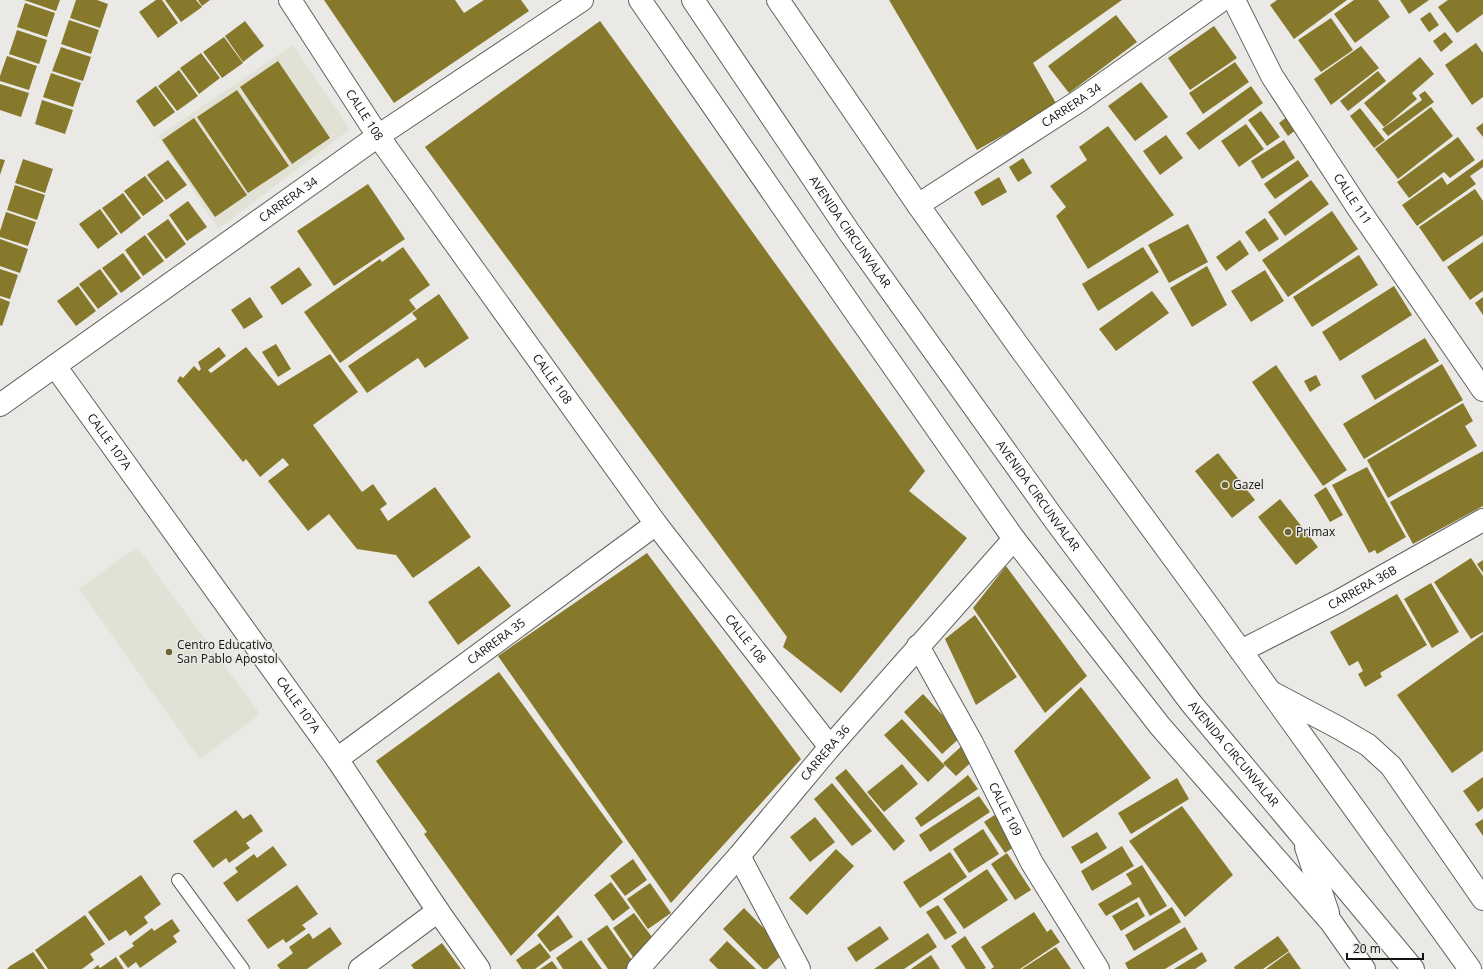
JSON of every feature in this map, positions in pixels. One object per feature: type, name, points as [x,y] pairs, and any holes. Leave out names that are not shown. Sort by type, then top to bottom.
[{"type":"main road","name":"CALLE 108","points":[[290,0],[378,136],[656,524],[830,747]]},
{"type":"main road","name":"CARRERA 34","points":[[0,405],[378,136],[582,0]]},
{"type":"main road","points":[[640,0],[1014,539],[1160,726],[1331,922],[1364,969]]},
{"type":"main road","name":"AVENIDA CIRCUNVALAR","points":[[694,0],[849,232],[1054,519],[1191,703],[1413,969]]},
{"type":"main road","points":[[778,0],[918,205],[1083,437],[1241,651],[1267,690],[1466,964]]},
{"type":"main road","name":"CARRERA 34","points":[[918,205],[1079,101],[1222,0]]},
{"type":"main road","name":"CALLE 111","points":[[1234,0],[1272,76],[1358,208],[1483,390]]},
{"type":"main road","name":"CALLE 107A","points":[[55,366],[337,759],[438,911],[479,969]]},
{"type":"main road","name":"CARRERA 36B","points":[[1241,651],[1339,601],[1483,520]]},
{"type":"main road","name":"CARRERA 35","points":[[337,759],[656,524]]},
{"type":"main road","name":"CARRERA 36","points":[[638,969],[738,856],[918,646],[1014,539]]},
{"type":"main road","name":"CALLE 109","points":[[918,646],[972,743],[1032,863],[1098,969]]},
{"type":"main road","points":[[1267,690],[1368,745],[1391,766],[1481,890]]},
{"type":"main road","points":[[1301,834],[1331,922]]},
{"type":"main road","points":[[738,856],[799,969]]},
{"type":"main road","points":[[360,969],[438,911]]},
{"type":"lane","points":[[178,880],[243,969]]},
{"type":"shaded area","points":[[293,45],[350,129],[218,229],[158,136]]},
{"type":"shaded area","name":"Centro Educativo San Pablo Apostol","points":[[137,547],[260,714],[200,759],[79,589]]},
{"type":"building","points":[[24,0],[60,0],[56,11]]},
{"type":"building","points":[[76,0],[97,0],[108,4],[100,28],[70,18]]},
{"type":"building","points":[[156,0],[162,0],[178,23],[158,38],[139,12]]},
{"type":"building","points":[[165,0],[196,0],[202,7],[181,22]]},
{"type":"building","points":[[198,0],[210,0],[202,6]]},
{"type":"building","points":[[324,0],[455,0],[464,13],[484,0],[521,0],[529,11],[394,103]]},
{"type":"building","points":[[889,0],[1122,0],[1033,63],[1057,105],[977,150]]},
{"type":"building","points":[[1277,0],[1347,0],[1294,39],[1270,5]]},
{"type":"building","points":[[1354,0],[1378,0],[1390,17],[1355,43],[1334,14]]},
{"type":"building","points":[[1400,0],[1429,0],[1409,14]]},
{"type":"building","points":[[1448,0],[1483,0],[1483,14],[1457,33],[1438,7]]},
{"type":"building","points":[[25,3],[55,13],[47,37],[17,27]]},
{"type":"building","points":[[1430,12],[1439,25],[1429,32],[1420,19]]},
{"type":"building","points":[[1116,15],[1137,42],[1069,93],[1048,66]]},
{"type":"building","points":[[1331,18],[1353,50],[1321,72],[1298,40]]},
{"type":"building","points":[[69,20],[99,30],[91,54],[61,44]]},
{"type":"building","points":[[245,21],[264,46],[243,62],[225,36]]},
{"type":"building","points":[[600,21],[925,471],[909,491],[967,538],[841,693],[783,647],[787,637],[425,147]]},
{"type":"building","points":[[1214,26],[1237,58],[1190,90],[1168,58]]},
{"type":"building","points":[[17,30],[47,40],[39,64],[9,54]]},
{"type":"building","points":[[1445,32],[1453,42],[1441,52],[1433,41]]},
{"type":"building","points":[[224,37],[243,63],[222,78],[203,52]]},
{"type":"building","points":[[1476,43],[1483,53],[1483,97],[1472,105],[1445,65]]},
{"type":"building","points":[[1361,46],[1379,68],[1331,105],[1314,79]]},
{"type":"building","points":[[61,47],[91,57],[83,81],[52,71]]},
{"type":"building","points":[[201,53],[220,78],[199,94],[180,68]]},
{"type":"building","points":[[7,56],[37,66],[29,90],[0,81],[0,76]]},
{"type":"building","points":[[1420,57],[1434,74],[1412,93],[1417,99],[1384,127],[1364,103]]},
{"type":"building","points":[[278,61],[330,138],[292,164],[240,87]]},
{"type":"building","points":[[1235,62],[1249,82],[1203,114],[1189,93]]},
{"type":"building","points":[[179,70],[198,96],[177,111],[158,86]]},
{"type":"building","points":[[1378,71],[1386,81],[1348,111],[1340,101]]},
{"type":"building","points":[[51,73],[81,83],[73,107],[43,97]]},
{"type":"building","points":[[1141,82],[1168,117],[1135,141],[1108,106]]},
{"type":"building","points":[[0,84],[29,93],[21,117],[0,110]]},
{"type":"building","points":[[156,86],[175,112],[154,127],[136,101]]},
{"type":"building","points":[[1251,86],[1263,103],[1199,150],[1186,133]]},
{"type":"building","points":[[237,90],[289,166],[248,193],[197,117]]},
{"type":"building","points":[[1425,91],[1434,102],[1388,136],[1382,129],[1422,100],[1419,95]]},
{"type":"building","points":[[42,100],[73,110],[65,134],[35,124]]},
{"type":"building","points":[[1431,107],[1453,136],[1398,179],[1375,149]]},
{"type":"building","points":[[1360,108],[1385,140],[1374,148],[1350,116]]},
{"type":"building","points":[[1261,111],[1280,137],[1267,146],[1248,120]]},
{"type":"building","points":[[1288,116],[1297,129],[1288,136],[1279,123]]},
{"type":"building","points":[[194,118],[247,195],[215,217],[162,140]]},
{"type":"building","points":[[1483,123],[1483,137],[1476,128]]},
{"type":"building","points":[[1246,124],[1264,149],[1239,167],[1221,141]]},
{"type":"building","points":[[1108,126],[1174,215],[1088,269],[1056,216],[1066,207],[1050,186],[1087,160],[1079,147]]},
{"type":"building","points":[[1166,135],[1183,158],[1160,175],[1143,151]]},
{"type":"building","points":[[1458,137],[1475,160],[1450,178],[1444,172],[1409,198],[1397,182]]},
{"type":"building","points":[[1284,140],[1295,158],[1262,179],[1251,161]]},
{"type":"building","points":[[1023,158],[1032,173],[1018,182],[1009,167]]},
{"type":"building","points":[[0,159],[5,160],[0,175]]},
{"type":"building","points":[[23,159],[53,169],[45,193],[15,183]]},
{"type":"building","points":[[1483,159],[1483,167],[1470,176],[1476,184],[1417,226],[1402,205],[1442,177],[1447,185]]},
{"type":"building","points":[[168,160],[187,185],[166,200],[147,175]]},
{"type":"building","points":[[1298,160],[1309,176],[1275,199],[1264,184]]},
{"type":"building","points":[[145,176],[164,201],[143,216],[124,191]]},
{"type":"building","points":[[999,177],[1007,192],[982,206],[974,192]]},
{"type":"building","points":[[1311,180],[1329,204],[1285,236],[1268,212]]},
{"type":"building","points":[[368,184],[405,239],[334,286],[297,231]]},
{"type":"building","points":[[15,185],[45,195],[37,220],[7,210]]},
{"type":"building","points":[[1475,189],[1483,201],[1483,235],[1443,262],[1419,227]]},
{"type":"building","points":[[123,193],[141,218],[121,234],[102,208]]},
{"type":"building","points":[[188,201],[207,227],[187,241],[169,215]]},
{"type":"building","points":[[100,209],[118,234],[98,249],[79,224]]},
{"type":"building","points":[[1332,211],[1358,249],[1288,297],[1262,260]]},
{"type":"building","points":[[6,212],[36,222],[28,246],[0,237],[0,231]]},
{"type":"building","points":[[1265,218],[1279,239],[1259,252],[1245,232]]},
{"type":"building","points":[[168,219],[186,244],[166,259],[147,234]]},
{"type":"building","points":[[1188,224],[1208,262],[1169,283],[1148,245]]},
{"type":"building","points":[[145,235],[164,261],[143,276],[125,250]]},
{"type":"building","points":[[0,239],[28,249],[20,273],[0,266]]},
{"type":"building","points":[[1240,240],[1249,254],[1226,271],[1216,257]]},
{"type":"building","points":[[1483,242],[1483,291],[1470,300],[1447,267]]},
{"type":"building","points":[[403,247],[430,285],[409,300],[416,309],[340,363],[304,312],[380,259],[382,262]]},
{"type":"building","points":[[1143,247],[1159,272],[1098,311],[1082,284]]},
{"type":"building","points":[[123,253],[141,278],[121,293],[102,268]]},
{"type":"building","points":[[1359,255],[1378,285],[1312,327],[1293,297]]},
{"type":"building","points":[[1207,266],[1227,305],[1192,327],[1170,288]]},
{"type":"building","points":[[299,267],[312,285],[282,305],[270,287]]},
{"type":"building","points":[[0,269],[18,275],[10,299],[0,296]]},
{"type":"building","points":[[100,269],[118,294],[98,309],[79,284]]},
{"type":"building","points":[[1265,270],[1284,301],[1251,322],[1231,291]]},
{"type":"building","points":[[78,286],[96,311],[76,326],[57,301]]},
{"type":"building","points":[[1394,286],[1412,315],[1340,361],[1322,332]]},
{"type":"building","points":[[1152,291],[1169,313],[1116,351],[1099,329]]},
{"type":"building","points":[[439,294],[469,338],[425,368],[418,358],[367,393],[348,366],[417,319],[412,313]]},
{"type":"building","points":[[250,297],[263,317],[244,329],[231,310]]},
{"type":"building","points":[[1483,297],[1483,315],[1475,303]]},
{"type":"building","points":[[0,298],[10,302],[2,326],[0,325]]},
{"type":"building","points":[[1425,338],[1439,361],[1375,400],[1361,376]]},
{"type":"building","points":[[276,344],[291,369],[278,377],[262,352]]},
{"type":"building","points":[[219,347],[226,356],[208,370],[211,373],[246,347],[278,386],[330,354],[358,392],[313,425],[362,492],[373,484],[387,504],[380,509],[388,521],[435,487],[471,537],[413,578],[396,555],[357,549],[329,514],[308,531],[268,481],[289,465],[283,458],[260,477],[246,459],[243,462],[177,381],[180,376],[183,378],[194,366],[199,371],[201,369],[198,362]]},
{"type":"building","points":[[1442,364],[1463,400],[1364,459],[1343,424]]},
{"type":"building","points":[[1276,365],[1347,470],[1323,486],[1252,382]]},
{"type":"building","points":[[1316,375],[1321,385],[1310,392],[1304,381]]},
{"type":"building","points":[[1463,403],[1473,421],[1465,426],[1477,446],[1388,498],[1367,460]]},
{"type":"building","points":[[1483,451],[1483,506],[1413,544],[1390,502]]},
{"type":"building","name":"Gazel","points":[[1218,453],[1255,500],[1232,518],[1195,471]]},
{"type":"building","points":[[1367,467],[1406,537],[1377,554],[1375,550],[1369,553],[1332,485]]},
{"type":"building","points":[[1326,487],[1343,515],[1330,522],[1314,495]]},
{"type":"building","name":"Primax","points":[[1280,499],[1318,547],[1296,565],[1258,517]]},
{"type":"building","points":[[647,553],[801,759],[671,903],[498,656]]},
{"type":"building","points":[[1471,558],[1483,576],[1483,632],[1471,639],[1434,582]]},
{"type":"building","points":[[1483,560],[1483,573],[1477,564]]},
{"type":"building","points":[[479,566],[511,606],[458,645],[428,602]]},
{"type":"building","points":[[1006,566],[1087,676],[1045,713],[973,608]]},
{"type":"building","points":[[1431,583],[1459,632],[1432,648],[1404,599]]},
{"type":"building","points":[[1397,594],[1427,645],[1380,673],[1382,677],[1365,687],[1358,674],[1363,671],[1358,661],[1349,666],[1330,632]]},
{"type":"building","points":[[975,615],[1017,677],[976,705],[945,639]]},
{"type":"building","points":[[1483,634],[1483,751],[1452,773],[1397,695]]},
{"type":"building","points":[[499,672],[623,842],[511,956],[424,834],[427,832],[376,761]]},
{"type":"building","points":[[1081,687],[1151,778],[1063,838],[1014,751]]},
{"type":"building","points":[[923,694],[962,736],[942,754],[904,712]]},
{"type":"building","points":[[902,719],[945,766],[928,782],[884,735]]},
{"type":"building","points":[[964,744],[977,757],[956,776],[943,763]]},
{"type":"building","points":[[902,764],[918,784],[884,812],[867,792]]},
{"type":"building","points":[[846,769],[905,841],[894,851],[835,778]]},
{"type":"building","points":[[968,775],[978,789],[921,827],[915,818]]},
{"type":"building","points":[[1483,777],[1483,808],[1478,812],[1463,791]]},
{"type":"building","points":[[1177,778],[1189,799],[1131,834],[1118,813]]},
{"type":"building","points":[[832,783],[872,831],[852,846],[814,799]]},
{"type":"building","points":[[979,796],[990,812],[930,852],[919,835]]},
{"type":"building","points":[[1182,806],[1233,875],[1185,917],[1129,841]]},
{"type":"building","points":[[236,810],[243,819],[251,814],[263,831],[246,843],[250,848],[229,863],[226,858],[213,868],[193,841]]},
{"type":"building","points":[[999,812],[1020,843],[1005,853],[984,822]]},
{"type":"building","points":[[815,817],[835,842],[810,862],[790,837]]},
{"type":"building","points":[[1483,819],[1483,836],[1475,824]]},
{"type":"building","points":[[983,829],[999,854],[969,873],[953,849]]},
{"type":"building","points":[[1097,832],[1107,848],[1081,864],[1071,847]]},
{"type":"building","points":[[273,846],[287,865],[237,902],[223,883],[238,872],[235,868],[254,854],[257,858]]},
{"type":"building","points":[[1122,846],[1134,866],[1092,891],[1081,871]]},
{"type":"building","points":[[836,849],[854,866],[807,915],[789,898]]},
{"type":"building","points":[[950,852],[967,877],[920,908],[903,882]]},
{"type":"building","points":[[1007,853],[1031,890],[1015,900],[991,864]]},
{"type":"building","points":[[633,859],[647,880],[625,896],[610,876]]},
{"type":"building","points":[[1142,865],[1167,906],[1150,916],[1139,897],[1106,916],[1098,904],[1132,884],[1126,874]]},
{"type":"building","points":[[987,869],[1008,900],[964,929],[943,899]]},
{"type":"building","points":[[141,875],[161,904],[144,917],[148,923],[130,936],[126,930],[109,941],[88,912]]},
{"type":"building","points":[[611,882],[630,908],[613,921],[594,895]]},
{"type":"building","points":[[650,883],[671,913],[648,929],[627,899]]},
{"type":"building","points":[[297,885],[318,914],[302,925],[306,929],[286,943],[283,939],[268,949],[247,920]]},
{"type":"building","points":[[1137,902],[1145,916],[1121,931],[1112,916]]},
{"type":"building","points":[[938,905],[957,933],[945,940],[926,912]]},
{"type":"building","points":[[1172,907],[1181,922],[1134,951],[1125,935]]},
{"type":"building","points":[[744,908],[786,951],[767,969],[763,969],[723,929]]},
{"type":"building","points":[[1034,912],[1047,932],[1051,929],[1060,942],[1020,969],[991,969],[994,967],[981,947]]},
{"type":"building","points":[[634,913],[655,941],[633,957],[613,928]]},
{"type":"building","points":[[85,915],[105,944],[90,954],[94,960],[82,969],[48,969],[35,950]]},
{"type":"building","points":[[558,915],[573,937],[550,952],[537,935]]},
{"type":"building","points":[[172,919],[180,931],[173,936],[177,942],[140,968],[136,962],[128,968],[119,956],[134,946],[132,943],[152,928],[154,931]]},
{"type":"building","points":[[607,925],[636,966],[632,969],[608,969],[587,939]]},
{"type":"building","points":[[880,926],[889,939],[856,962],[847,948]]},
{"type":"building","points":[[330,927],[342,944],[307,969],[280,969],[277,965],[293,953],[289,947],[309,933],[313,939]]},
{"type":"building","points":[[1185,927],[1198,949],[1165,969],[1128,969],[1125,963]]},
{"type":"building","points":[[928,933],[937,947],[904,969],[874,969]]},
{"type":"building","points":[[965,936],[986,968],[966,969],[951,946]]},
{"type":"building","points":[[1278,936],[1289,951],[1263,969],[1235,969],[1234,967]]},
{"type":"building","points":[[581,940],[602,969],[563,969],[556,958]]},
{"type":"building","points":[[727,941],[756,969],[718,969],[709,960]]},
{"type":"building","points":[[442,943],[461,969],[414,969],[411,965]]},
{"type":"building","points":[[540,943],[551,957],[535,969],[522,969],[516,960]]},
{"type":"building","points":[[1056,947],[1071,969],[1022,969]]},
{"type":"building","points":[[33,952],[45,969],[7,969],[10,966]]},
{"type":"building","points":[[1202,952],[1207,961],[1195,969],[1174,969]]},
{"type":"building","points":[[1289,952],[1301,969],[1266,969]]},
{"type":"building","points":[[931,955],[940,969],[911,969]]},
{"type":"building","points":[[116,957],[124,969],[93,969],[98,965],[100,968]]},
{"type":"building","points":[[552,961],[558,969],[540,969]]},
{"type":"place","name":"Gazel","points":[[1225,485]]},
{"type":"place","name":"Primax","points":[[1288,532]]},
{"type":"place","name":"Centro Educativo San Pablo Apostol","points":[[169,652]]}]
